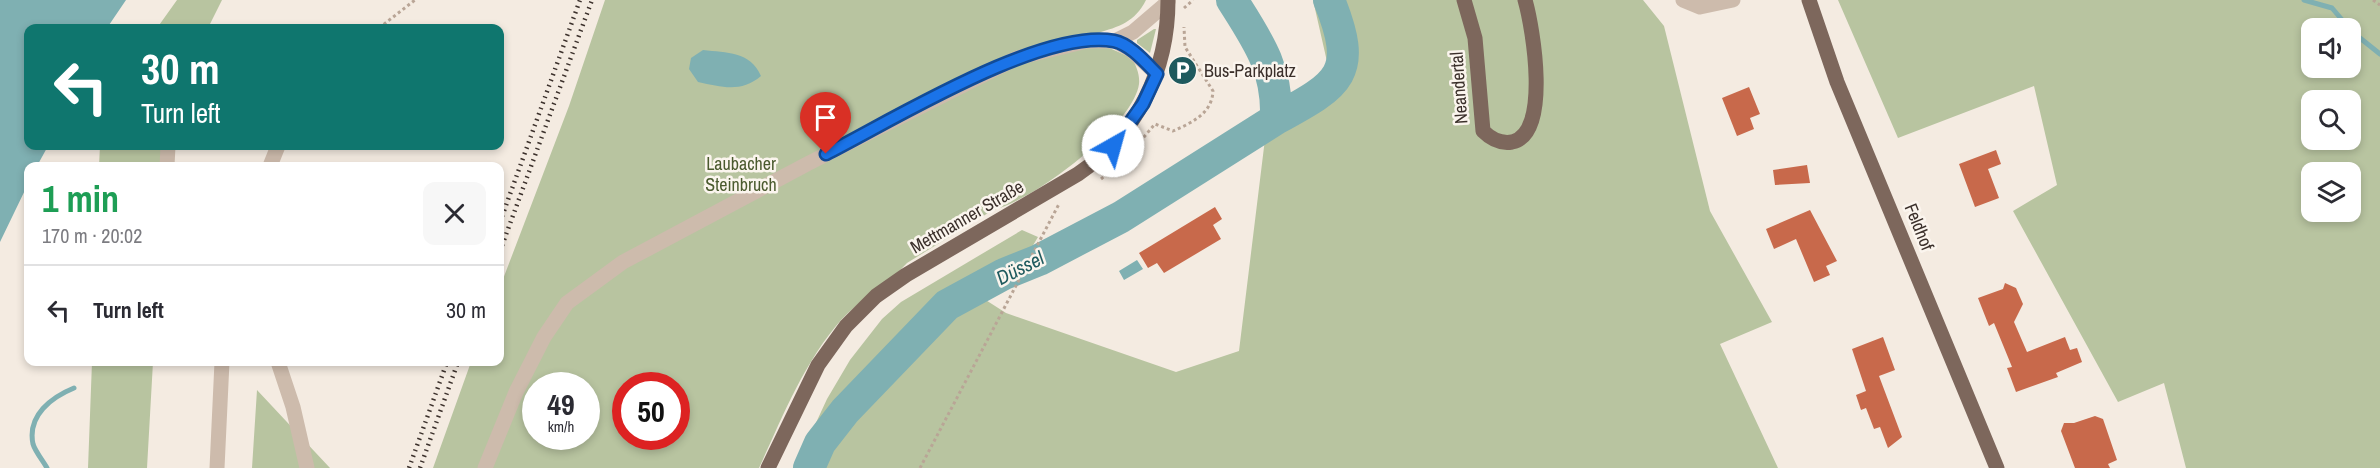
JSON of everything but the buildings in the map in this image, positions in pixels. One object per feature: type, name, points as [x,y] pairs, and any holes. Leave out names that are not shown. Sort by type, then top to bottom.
[{"type":"main road","name":"Neandertal","points":[[1464,0],[1475,38],[1482,131],[1490,138],[1507,143],[1522,138],[1533,121],[1533,42],[1525,0]]},
{"type":"main road","name":"Feldhof","points":[[1809,0],[1837,82],[1997,468]]},
{"type":"main road","name":"Mettmanner Straße","points":[[768,468],[818,365],[846,326],[876,296],[906,275],[1095,163],[1125,133],[1143,104],[1157,74],[1166,39],[1168,1]]},
{"type":"lane","points":[[1683,0],[1700,7],[1733,0]]},
{"type":"lane","points":[[485,468],[516,392],[544,337],[567,303],[623,261],[995,67],[1058,46],[1087,41],[1115,41],[1133,32],[1168,1]]},
{"type":"lane","points":[[1115,41],[1131,50],[1157,74]]},
{"type":"lane","points":[[217,468],[222,366]]},
{"type":"lane","points":[[279,366],[293,407],[307,468]]},
{"type":"path","points":[[384,24],[415,0]]},
{"type":"path","points":[[2373,0],[2380,5]]},
{"type":"path","points":[[920,468],[1059,204]]},
{"type":"green space","points":[[177,0],[222,0],[210,24],[160,24]]},
{"type":"green space","name":"Laubacher Steinbruch","points":[[605,0],[1146,0],[1131,19],[1097,33],[1098,43],[1132,58],[1138,73],[1139,84],[1133,101],[1119,120],[1101,140],[1055,177],[1011,204],[993,210],[907,263],[849,312],[828,336],[805,372],[759,468],[433,468],[470,366],[504,366],[504,277],[569,106]]},
{"type":"green space","points":[[1313,0],[1643,0],[1664,26],[1710,211],[1772,322],[1720,344],[1778,468],[795,468],[827,399],[850,360],[882,319],[901,302],[1022,230],[1038,237],[1013,279],[981,297],[1006,313],[1176,372],[1239,351],[1265,139],[1333,88]]},
{"type":"green space","points":[[1838,0],[2380,0],[2380,468],[2186,468],[2164,383],[2118,402],[2013,211],[2057,185],[2034,86],[1898,138]]},
{"type":"green space","points":[[1156,29],[1150,53],[1137,43],[1137,40]]},
{"type":"green space","points":[[100,150],[164,150],[163,162],[99,162]]},
{"type":"green space","points":[[92,366],[153,366],[147,468],[88,468]]},
{"type":"green space","points":[[257,390],[330,468],[252,468]]},
{"type":"water","points":[[0,0],[126,0],[110,24],[24,24],[24,150],[46,150],[39,162],[24,162],[24,192],[0,242]]},
{"type":"water","points":[[703,50],[729,53],[744,58],[751,62],[761,76],[739,87],[723,87],[698,82],[689,69],[691,58]]},
{"type":"water","points":[[1137,260],[1143,269],[1124,280],[1119,271]]},
{"type":"waterway","name":"Düssel","points":[[809,468],[820,443],[845,411],[947,305],[1004,274],[1039,260],[1121,217],[1276,119],[1276,101],[1270,70],[1258,42],[1232,0]]},
{"type":"waterway","name":"Düssel","points":[[1276,119],[1316,96],[1338,74],[1342,61],[1342,45],[1329,0]]},
{"type":"waterway","points":[[2304,0],[2332,8],[2340,18]]},
{"type":"waterway","points":[[2361,39],[2380,54]]},
{"type":"waterway","points":[[47,468],[33,444],[34,424],[43,408],[57,396],[74,388]]},
{"type":"railway","points":[[504,211],[580,0]]},
{"type":"railway","points":[[504,240],[592,0]]},
{"type":"railway","points":[[409,468],[446,366]]},
{"type":"railway","points":[[420,468],[457,366]]},
{"type":"place","name":"Bus-Parkplatz","points":[[1183,71]]},
{"type":"route","points":[[826,154],[985,72],[1017,58],[1058,46],[1087,41],[1115,41],[1131,50],[1157,74],[1151,91],[1125,133],[1113,146]]}]
